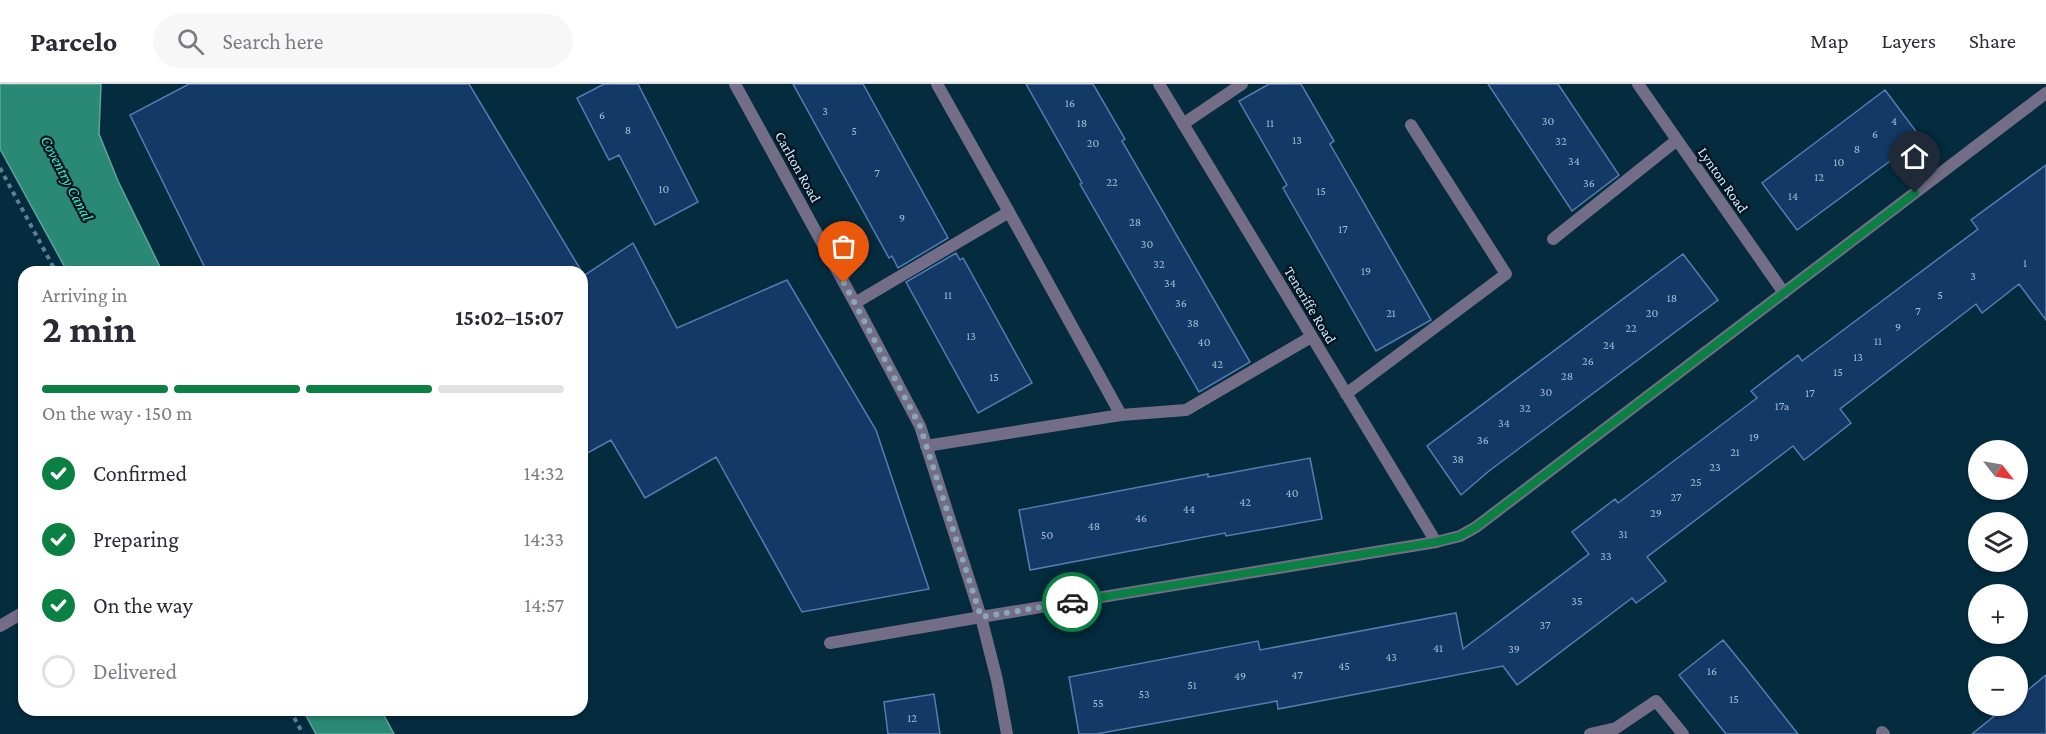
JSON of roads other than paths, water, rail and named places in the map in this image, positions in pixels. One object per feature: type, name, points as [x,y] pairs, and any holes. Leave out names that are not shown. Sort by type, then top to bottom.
[{"type":"street","name":"Carlton Road","points":[[735,84],[920,426],[981,617],[1007,734]]},
{"type":"street","points":[[937,84],[1121,415]]},
{"type":"street","name":"Teneriffe Road","points":[[1159,84],[1436,542]]},
{"type":"street","points":[[1183,124],[1242,84]]},
{"type":"street","name":"Lynton Road","points":[[1638,84],[1784,293]]},
{"type":"street","points":[[830,643],[1436,542],[1460,536],[1476,527],[2046,93]]},
{"type":"street","points":[[1346,394],[1506,274],[1411,126]]},
{"type":"street","points":[[1553,239],[1677,140]]},
{"type":"street","points":[[855,303],[1008,212]]},
{"type":"street","points":[[926,446],[1121,415],[1186,410],[1311,337]]},
{"type":"street","points":[[0,626],[18,616]]},
{"type":"street","points":[[1590,734],[1616,728],[1656,701],[1683,734]]},
{"type":"water","name":"Coventry Canal","points":[[0,84],[101,84],[99,134],[118,181],[160,266],[64,266],[0,149]]},
{"type":"water","points":[[306,716],[384,716],[394,734],[316,734]]}]
